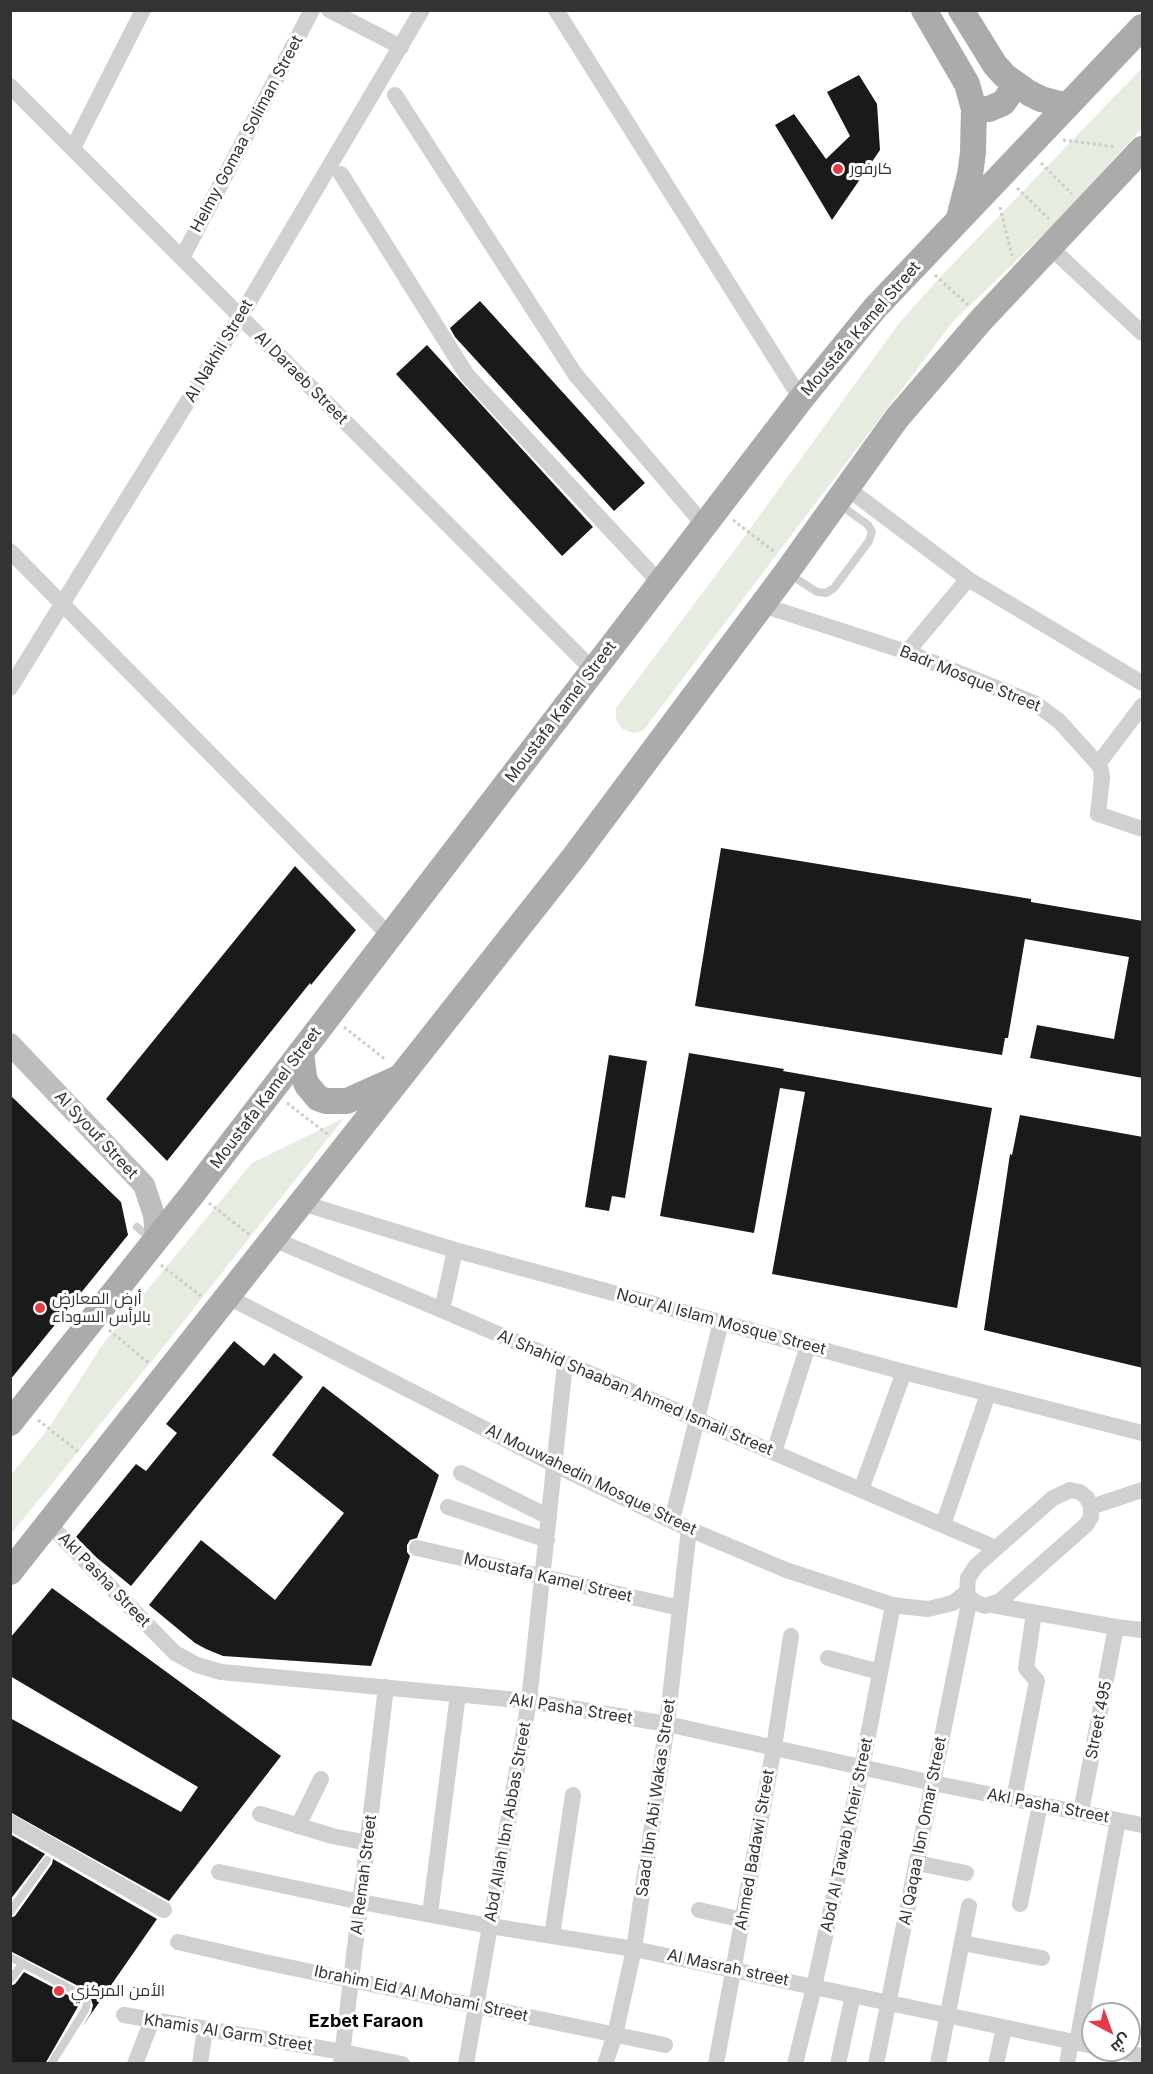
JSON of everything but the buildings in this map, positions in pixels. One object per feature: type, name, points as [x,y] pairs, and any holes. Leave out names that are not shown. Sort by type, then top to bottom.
[{"type":"main road","points":[[924,10],[967,84],[974,109],[970,175],[958,220]]},
{"type":"main road","points":[[966,13],[994,66],[1016,86],[1041,99],[1067,106]]},
{"type":"main road","name":"Moustafa Kamel Street","points":[[17,1416],[94,1318],[148,1240],[194,1192],[801,399],[875,308],[1143,27]]},
{"type":"main road","points":[[974,109],[989,109],[1003,103],[1016,86]]},
{"type":"main road","points":[[10,1572],[588,838],[789,569],[897,418],[982,319],[1142,150]]},
{"type":"main road","name":"Al Syouf Street","points":[[10,1044],[144,1185],[153,1209],[148,1240]]},
{"type":"main road","points":[[301,1052],[307,1085],[318,1098],[326,1101],[347,1101],[402,1076]]},
{"type":"street","points":[[73,148],[143,10]]},
{"type":"street","name":"Helmy Gomaa Soliman Street","points":[[182,258],[312,10]]},
{"type":"street","points":[[329,10],[401,46]]},
{"type":"street","name":"Al Nakhil Street","points":[[10,688],[240,317],[422,10]]},
{"type":"street","points":[[556,10],[801,399]]},
{"type":"street","name":"Al Daraeb Street","points":[[10,86],[593,670]]},
{"type":"street","points":[[395,95],[575,374],[710,516]]},
{"type":"street","points":[[341,174],[466,375],[660,583]]},
{"type":"street","points":[[1056,240],[1143,333]]},
{"type":"street","points":[[842,495],[968,579],[1143,683]]},
{"type":"street","points":[[10,551],[390,936]]},
{"type":"street","points":[[907,652],[968,579]]},
{"type":"street","name":"Badr Mosque Street","points":[[762,605],[907,652],[1036,704],[1059,721],[1098,764]]},
{"type":"street","points":[[1143,706],[1098,764],[1102,778],[1098,814],[1143,828]]},
{"type":"street","name":"Nour Al Islam Mosque Street","points":[[302,1203],[455,1250],[904,1372],[1143,1433]]},
{"type":"street","name":"Al Shahid Shaaban Ahmed Ismail Street","points":[[270,1244],[442,1310],[996,1548]]},
{"type":"street","points":[[442,1310],[455,1250]]},
{"type":"street","name":"Al Mouwahedin Mosque Street","points":[[223,1303],[689,1529],[786,1570],[893,1605],[928,1609],[969,1595]]},
{"type":"street","points":[[672,1520],[721,1322]]},
{"type":"street","points":[[774,1452],[808,1346]]},
{"type":"street","name":"Abd Allah Ibn Abbas Street","points":[[466,2064],[530,1701],[565,1364]]},
{"type":"street","points":[[861,1490],[904,1372]]},
{"type":"street","points":[[943,1525],[988,1394]]},
{"type":"street","points":[[461,1473],[549,1517]]},
{"type":"street","name":"Al Qaqaa Ibn Omar Street","points":[[876,2064],[890,2003],[969,1595],[968,1578],[976,1566],[1060,1493],[1070,1490],[1080,1492],[1088,1498],[1091,1507]]},
{"type":"street","points":[[992,1605],[1007,1596],[1086,1525],[1091,1517],[1091,1507],[1140,1494]]},
{"type":"street","points":[[448,1507],[547,1540]]},
{"type":"street","name":"Akl Pasha Street","points":[[50,1524],[175,1653],[197,1665],[221,1672],[530,1701],[667,1725],[933,1783],[1143,1825]]},
{"type":"street","name":"Saad Ibn Abi Wakas Street","points":[[605,2064],[615,2035],[634,1949],[667,1725],[689,1529]]},
{"type":"street","name":"Moustafa Kamel Street","points":[[417,1548],[680,1608]]},
{"type":"street","points":[[969,1595],[976,1603],[985,1606],[992,1605],[1143,1630]]},
{"type":"street","name":"Abd Al Tawab Kheir Street","points":[[795,2064],[862,1767],[893,1605]]},
{"type":"street","points":[[1014,1799],[1037,1681],[1026,1668],[1034,1613]]},
{"type":"street","name":"Street 495","points":[[1081,1812],[1116,1627]]},
{"type":"street","name":"Ahmed Badawi Street","points":[[716,2064],[774,1748],[791,1636]]},
{"type":"street","points":[[828,1658],[880,1671]]},
{"type":"street","name":"Al Remah Street","points":[[342,2058],[386,1687]]},
{"type":"street","points":[[430,1914],[458,1694]]},
{"type":"street","points":[[298,1826],[321,1779]]},
{"type":"street","points":[[552,1936],[573,1795]]},
{"type":"street","points":[[1020,1904],[1040,1804]]},
{"type":"street","points":[[260,1814],[368,1843]]},
{"type":"street","points":[[1067,2064],[1080,2043],[1118,1820]]},
{"type":"street","points":[[10,1822],[164,1910]]},
{"type":"street","points":[[917,1863],[966,1873]]},
{"type":"street","name":"Al Masrah street","points":[[219,1872],[490,1926],[634,1949],[1080,2043]]},
{"type":"street","points":[[939,2064],[969,1906]]},
{"type":"street","points":[[699,1910],[743,1920]]},
{"type":"street","name":"Ibrahim Eid Al Mohami Street","points":[[178,1942],[665,2045]]},
{"type":"street","points":[[962,1943],[1042,1958]]},
{"type":"street","points":[[838,2064],[853,1995]]},
{"type":"street","name":"Khamis Al Garm Street","points":[[124,2015],[205,2029],[342,2058],[402,2064]]},
{"type":"street","points":[[135,2064],[152,2020]]},
{"type":"street","points":[[996,2064],[1004,2028]]},
{"type":"street","points":[[200,2064],[205,2029]]},
{"type":"lane","points":[[789,569],[817,592],[826,593],[834,588],[869,541],[872,532],[868,525],[842,495]]},
{"type":"lane","points":[[10,1912],[47,1860]]},
{"type":"lane","points":[[10,1957],[84,1996],[87,2003],[85,2010],[51,2064]]},
{"type":"lane","points":[[10,1980],[23,1963]]},
{"type":"path","points":[[1032,143],[1142,150]]},
{"type":"path","points":[[1032,143],[1086,208]]},
{"type":"path","points":[[998,178],[1056,240]]},
{"type":"path","points":[[998,178],[1017,281]]},
{"type":"path","points":[[920,260],[982,319]]},
{"type":"path","points":[[710,516],[789,569]]},
{"type":"path","points":[[329,1016],[402,1076]]},
{"type":"path","points":[[271,1091],[345,1148]]},
{"type":"path","points":[[194,1192],[270,1244]]},
{"type":"path","points":[[148,1240],[223,1303]]},
{"type":"path","points":[[94,1318],[165,1377]]},
{"type":"path","points":[[17,1416],[96,1465]]},
{"type":"shaded area","points":[[1142,68],[1142,128],[1055,223],[952,323],[643,731],[633,733],[622,729],[616,719],[616,708],[731,555],[900,322],[943,274]]},
{"type":"shaded area","points":[[344,1118],[168,1341],[11,1534],[11,1475],[48,1429],[105,1341],[252,1163]]},
{"type":"place","name":"كارفور","points":[[838,169]]},
{"type":"place","name":"أرض المعارض بالرأس السوداء","points":[[40,1308]]},
{"type":"place","name":"الأمن المركزي","points":[[59,1991]]},
{"type":"district","name":"Ezbet Faraon","points":[[366,2022]]}]
